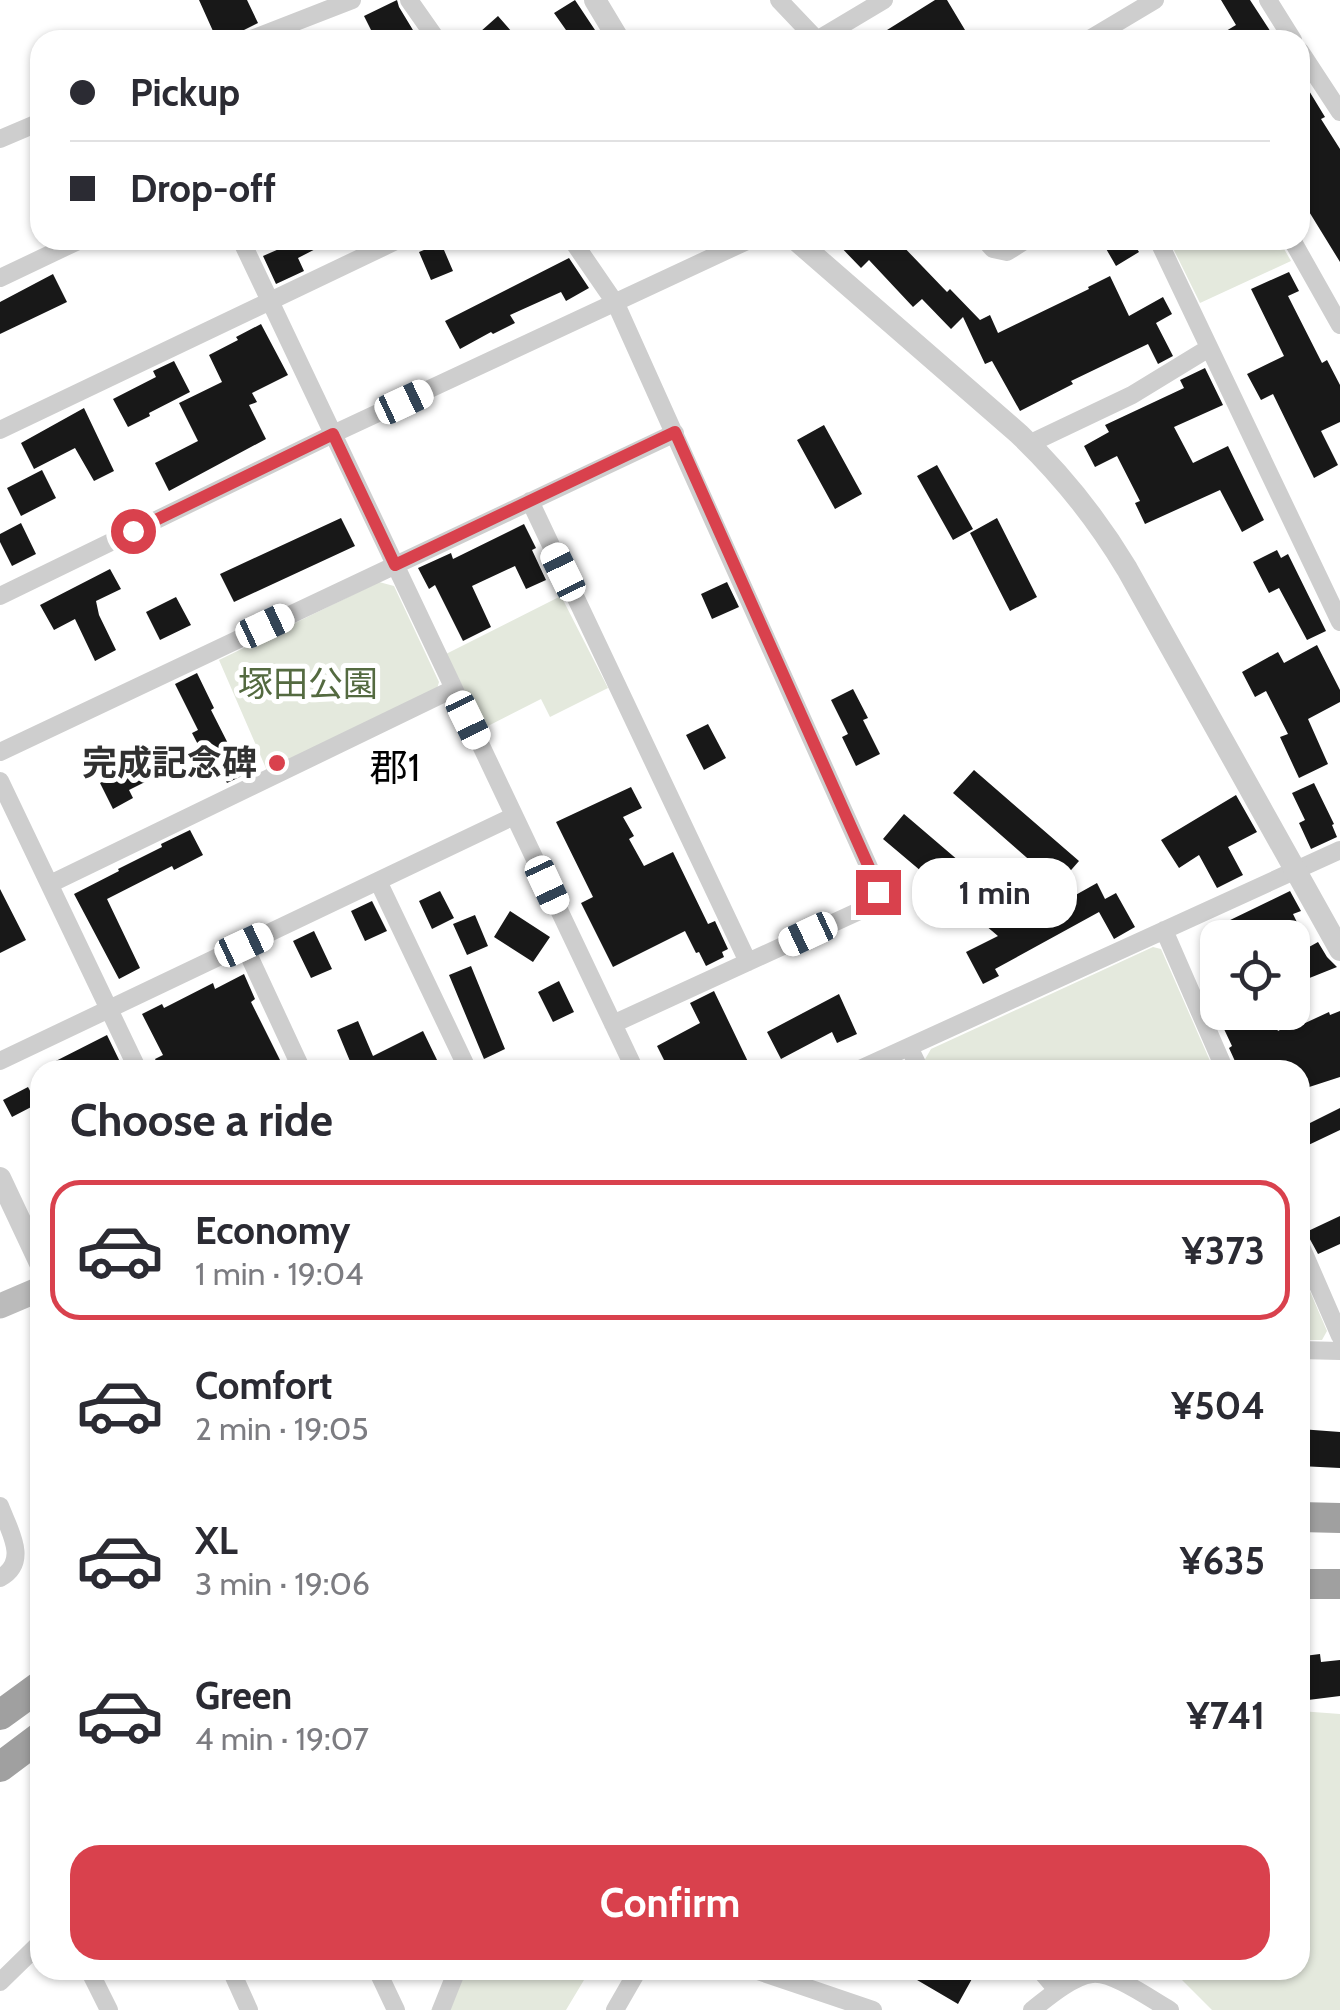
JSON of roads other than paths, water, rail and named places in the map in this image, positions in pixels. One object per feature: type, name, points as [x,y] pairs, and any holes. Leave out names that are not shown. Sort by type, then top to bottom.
[{"type":"highway","points":[[1310,1517],[1340,1518]]},
{"type":"highway","points":[[1310,1584],[1340,1584]]},
{"type":"highway","points":[[0,1715],[30,1692]]},
{"type":"highway","points":[[0,1767],[30,1744]]},
{"type":"main road","points":[[0,1306],[30,1293]]},
{"type":"street","points":[[273,30],[352,0]]},
{"type":"street","points":[[410,0],[430,30]]},
{"type":"street","points":[[595,0],[613,30]]},
{"type":"street","points":[[779,0],[808,30]]},
{"type":"street","points":[[834,30],[884,0]]},
{"type":"street","points":[[1105,30],[1155,0]]},
{"type":"street","points":[[1268,0],[1287,30]]},
{"type":"street","points":[[292,22],[296,30]]},
{"type":"street","points":[[1310,71],[1340,112]]},
{"type":"street","points":[[0,139],[30,126]]},
{"type":"street","points":[[0,278],[59,250]]},
{"type":"street","points":[[245,250],[630,1060]]},
{"type":"street","points":[[0,430],[375,250]]},
{"type":"street","points":[[579,250],[616,304],[878,892],[868,906],[613,1024]]},
{"type":"street","points":[[0,596],[333,434],[728,250]]},
{"type":"street","points":[[807,250],[1030,444],[1092,515],[1110,540],[1340,950]]},
{"type":"street","points":[[1163,250],[1340,622]]},
{"type":"street","points":[[1298,250],[1340,324]]},
{"type":"street","points":[[1030,444],[1132,394],[1210,348]]},
{"type":"street","points":[[0,752],[675,432]]},
{"type":"street","points":[[530,501],[748,962]]},
{"type":"street","points":[[50,884],[454,689]]},
{"type":"street","points":[[0,781],[133,1060]]},
{"type":"street","points":[[0,1061],[514,816]]},
{"type":"street","points":[[880,1060],[1340,850]]},
{"type":"street","points":[[378,881],[463,1060]]},
{"type":"street","points":[[1164,930],[1221,1060]]},
{"type":"street","points":[[244,945],[297,1060]]},
{"type":"street","points":[[909,1047],[915,1060]]},
{"type":"street","points":[[0,1178],[30,1242]]},
{"type":"street","points":[[1310,1267],[1340,1336]]},
{"type":"street","points":[[1310,1350],[1340,1351]]},
{"type":"street","points":[[0,1506],[17,1550],[10,1573],[0,1578]]},
{"type":"street","points":[[0,1982],[30,1953]]},
{"type":"street","points":[[95,1980],[109,2010]]},
{"type":"street","points":[[236,1980],[249,2010]]},
{"type":"street","points":[[381,1980],[396,2010]]},
{"type":"street","points":[[440,2010],[453,1980]]},
{"type":"street","points":[[615,2010],[632,1980]]},
{"type":"street","points":[[784,1980],[868,2009]]},
{"type":"street","points":[[1048,1980],[1057,1990]]},
{"type":"street","points":[[1032,2010],[1078,1980]]},
{"type":"street","points":[[1116,1980],[1170,2010]]},
{"type":"place","name":"完成記念碑","points":[[277,763]]},
{"type":"district","name":"郡1","points":[[395,768]]},
{"type":"park label","name":"塚田公園","points":[[308,684]]}]
